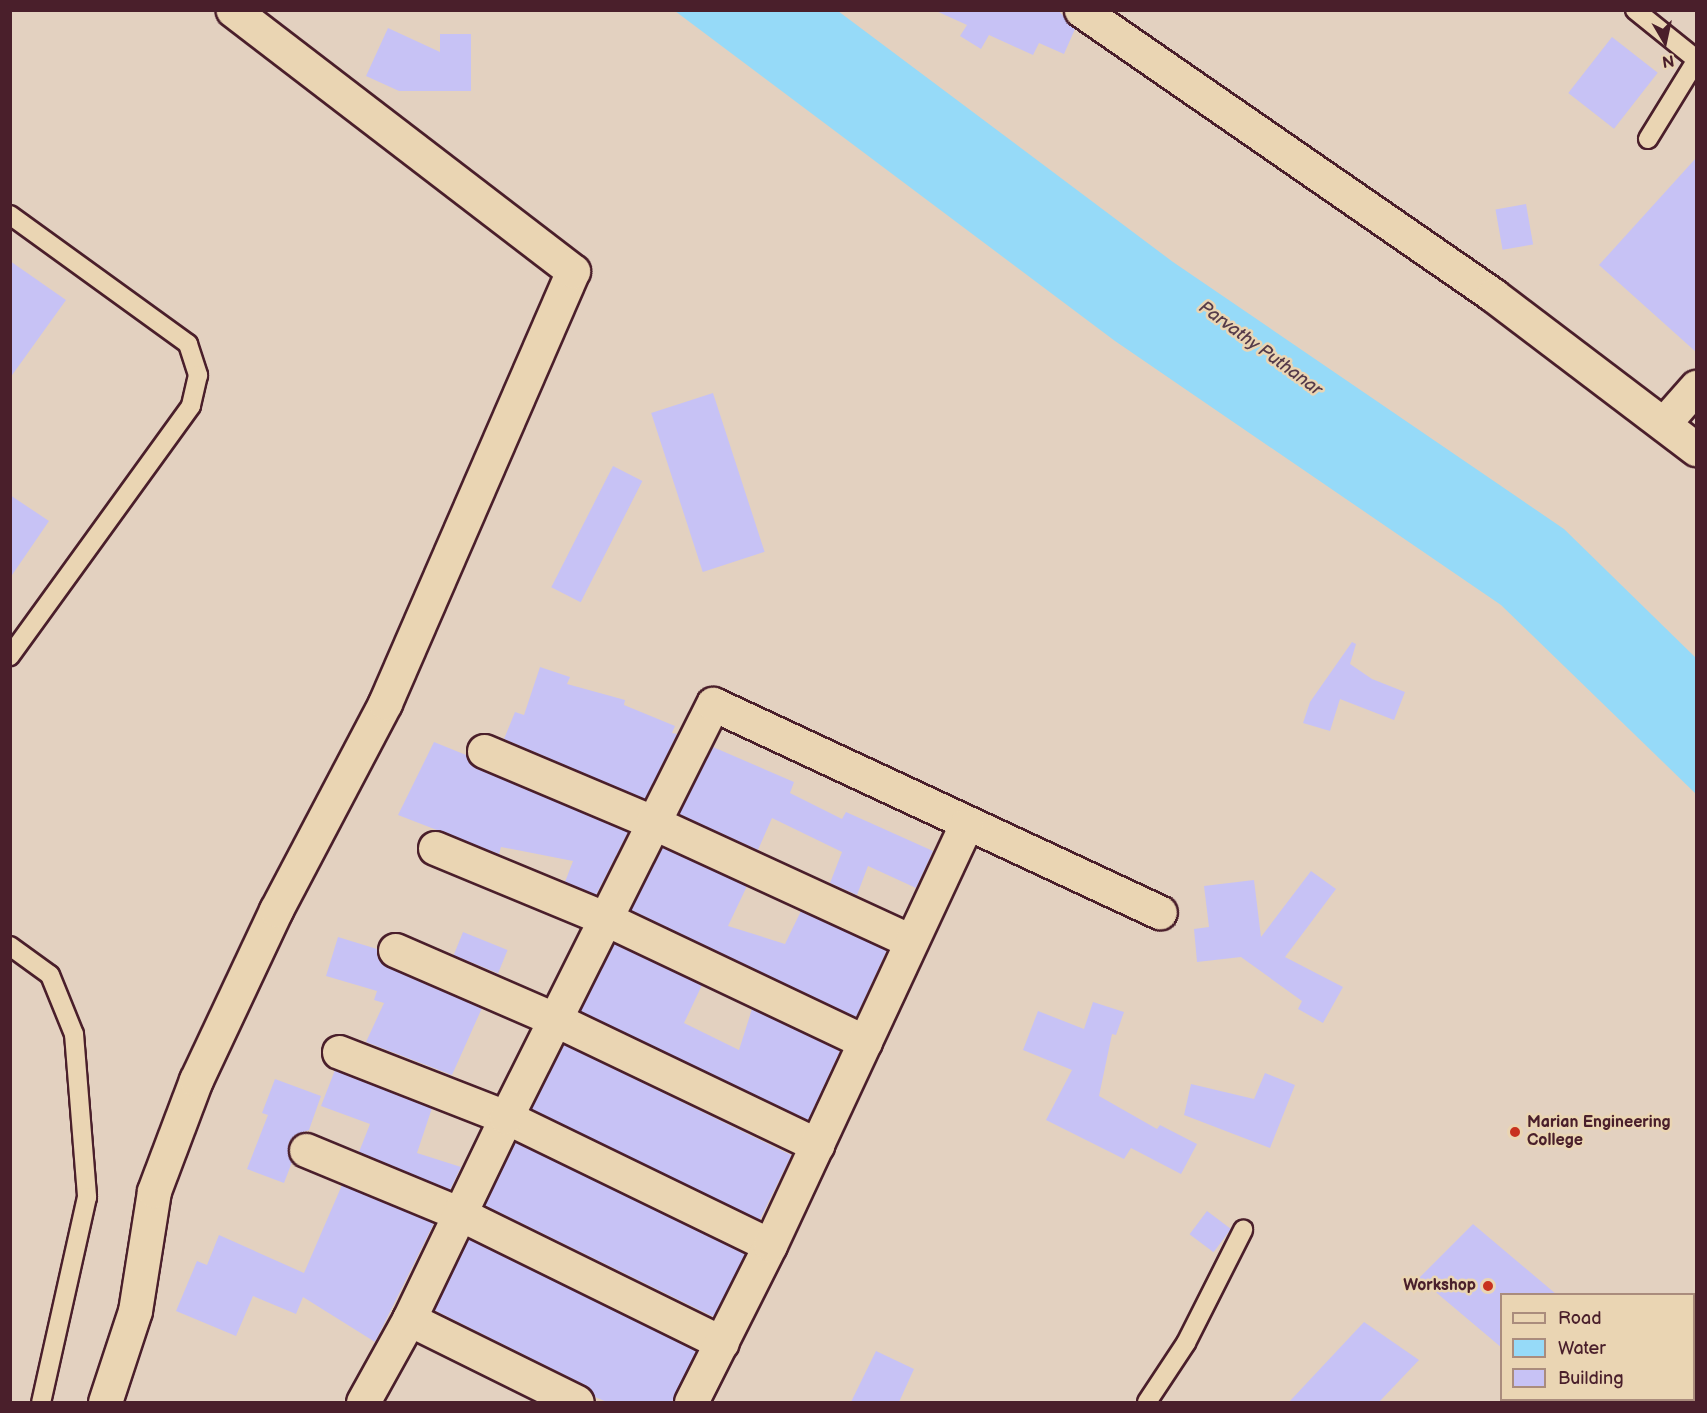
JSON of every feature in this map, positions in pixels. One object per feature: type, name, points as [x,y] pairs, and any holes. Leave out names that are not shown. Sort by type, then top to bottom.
[{"type":"street","points":[[105,1402],[135,1311],[154,1191],[196,1080],[276,910],[385,703],[573,271],[233,10]]},
{"type":"street","points":[[1080,10],[1493,295],[1665,422],[1696,449]]},
{"type":"street","points":[[1665,422],[1696,387]]},
{"type":"street","points":[[363,1402],[410,1319],[458,1213],[554,1018],[713,704],[966,824],[1160,912]]},
{"type":"street","points":[[484,751],[652,822],[909,940]]},
{"type":"street","points":[[691,1402],[770,1245],[865,1042],[909,940],[966,824]]},
{"type":"street","points":[[435,848],[604,918],[865,1042]]},
{"type":"street","points":[[395,950],[554,1018],[817,1145]]},
{"type":"street","points":[[339,1052],[506,1117],[770,1245]]},
{"type":"street","points":[[306,1150],[458,1213],[722,1343]]},
{"type":"street","points":[[410,1319],[577,1402]]},
{"type":"lane","points":[[1635,10],[1696,60],[1648,139]]},
{"type":"lane","points":[[10,215],[188,344],[198,375],[191,406],[10,656]]},
{"type":"lane","points":[[10,946],[50,975],[74,1034],[87,1197],[41,1402]]},
{"type":"lane","points":[[1147,1402],[1186,1343],[1243,1230]]},
{"type":"water","name":"Parvathy Puthanar","points":[[675,11],[838,11],[1173,262],[1564,529],[1696,658],[1696,794],[1501,605],[1115,341]]},
{"type":"building","points":[[934,10],[1058,10],[1075,29],[1064,54],[1039,43],[1033,55],[989,35],[981,49],[960,36],[967,25]]},
{"type":"building","points":[[388,28],[440,52],[440,34],[471,34],[471,91],[399,91],[366,76]]},
{"type":"building","points":[[1612,37],[1658,73],[1614,129],[1568,93]]},
{"type":"building","points":[[1696,158],[1696,352],[1599,265]]},
{"type":"building","points":[[1526,204],[1533,244],[1503,250],[1495,209]]},
{"type":"building","points":[[10,261],[66,300],[10,378]]},
{"type":"building","points":[[713,393],[765,552],[703,572],[651,413]]},
{"type":"building","points":[[613,466],[642,481],[581,602],[551,587]]},
{"type":"building","points":[[10,495],[49,521],[10,578]]},
{"type":"building","points":[[1352,642],[1356,644],[1350,664],[1372,679],[1405,692],[1394,720],[1340,699],[1330,731],[1303,723],[1310,702]]},
{"type":"building","points":[[540,667],[570,677],[567,684],[625,700],[624,705],[675,726],[672,733],[677,734],[645,799],[504,739],[515,712],[524,715]]},
{"type":"building","points":[[434,742],[466,755],[477,768],[628,832],[596,895],[565,882],[573,861],[501,847],[499,854],[398,815]]},
{"type":"building","points":[[713,747],[794,782],[790,793],[842,819],[846,812],[933,851],[916,888],[868,866],[857,895],[830,883],[842,852],[772,818],[758,850],[679,814]]},
{"type":"building","points":[[662,847],[747,886],[728,926],[785,944],[801,911],[887,950],[856,1017],[631,910]]},
{"type":"building","points":[[1311,871],[1336,889],[1285,957],[1343,987],[1323,1023],[1298,1009],[1302,1001],[1241,957],[1197,962],[1194,929],[1209,927],[1204,886],[1254,880],[1261,937]]},
{"type":"building","points":[[463,932],[508,950],[498,973],[454,955]]},
{"type":"building","points":[[338,937],[377,949],[380,961],[388,967],[482,1008],[452,1075],[366,1042],[384,1003],[374,1000],[377,991],[326,976]]},
{"type":"building","points":[[614,943],[702,985],[684,1023],[739,1050],[752,1009],[840,1051],[808,1120],[580,1011]]},
{"type":"building","points":[[1093,1002],[1124,1012],[1116,1035],[1112,1034],[1099,1096],[1157,1129],[1160,1125],[1197,1144],[1181,1174],[1131,1148],[1124,1159],[1046,1120],[1072,1070],[1023,1050],[1038,1011],[1084,1029]]},
{"type":"building","points":[[563,1044],[791,1155],[760,1220],[531,1109]]},
{"type":"building","points":[[335,1070],[432,1108],[417,1153],[461,1167],[450,1190],[359,1152],[370,1124],[321,1106]]},
{"type":"building","points":[[1265,1073],[1295,1085],[1270,1148],[1184,1115],[1191,1084],[1254,1099]]},
{"type":"building","points":[[275,1079],[321,1096],[309,1130],[295,1135],[289,1142],[288,1153],[292,1162],[284,1183],[247,1169],[268,1115],[262,1113]]},
{"type":"building","points":[[515,1142],[745,1254],[714,1317],[484,1205]]},
{"type":"building","points":[[342,1185],[434,1223],[375,1342],[303,1297],[296,1314],[253,1296],[236,1336],[176,1311],[197,1261],[207,1265],[219,1235],[304,1273]]},
{"type":"building","points":[[1207,1211],[1231,1229],[1214,1252],[1190,1234]]},
{"type":"building","name":"Workshop","points":[[1473,1224],[1555,1293],[1500,1293],[1500,1346],[1419,1278]]},
{"type":"building","points":[[468,1239],[696,1351],[672,1402],[607,1402],[595,1397],[585,1385],[434,1310]]},
{"type":"building","points":[[1364,1322],[1419,1360],[1379,1402],[1289,1402]]},
{"type":"building","points":[[876,1351],[914,1369],[899,1402],[851,1402]]},
{"type":"place","name":"Marian Engineering College","points":[[1515,1132]]},
{"type":"place","name":"Workshop","points":[[1488,1286]]}]
